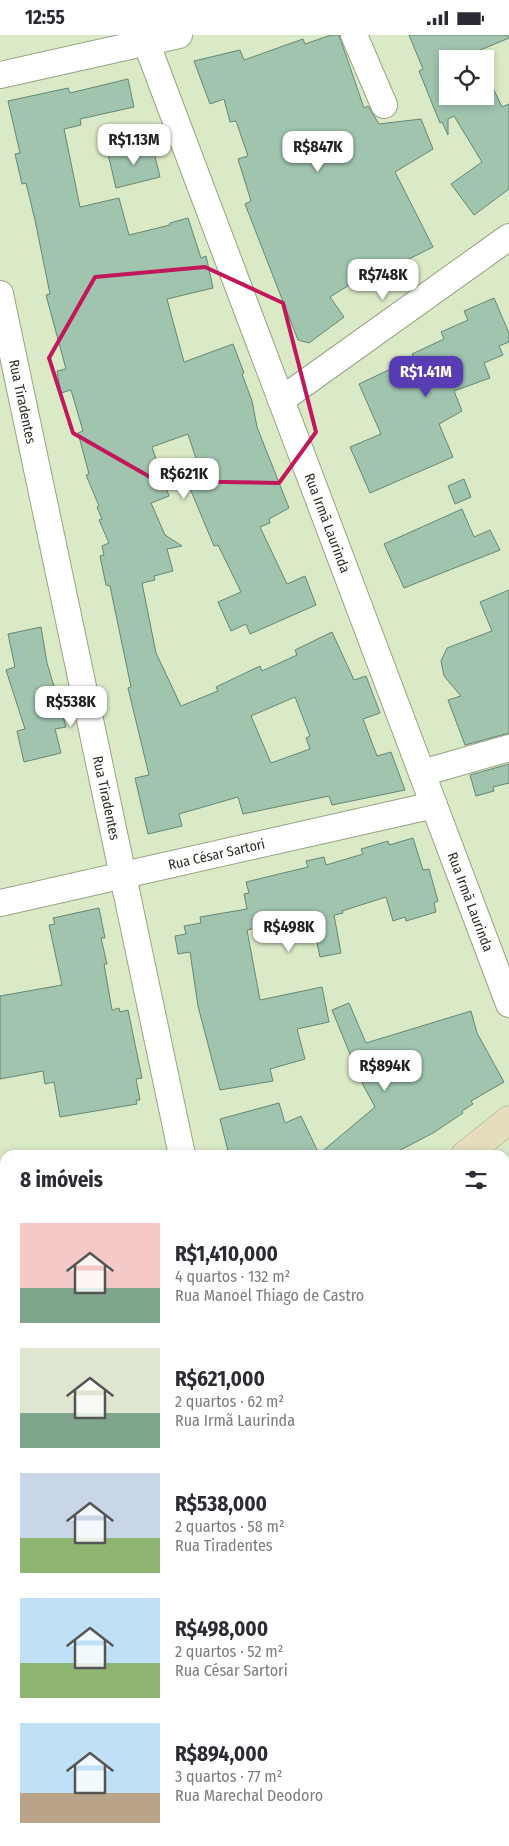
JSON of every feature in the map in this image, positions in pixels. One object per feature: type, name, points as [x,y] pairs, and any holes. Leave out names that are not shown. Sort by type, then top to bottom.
[{"type":"main road","points":[[471,1150],[509,1120]]},
{"type":"street","points":[[0,75],[179,35]]},
{"type":"street","points":[[354,35],[384,105]]},
{"type":"street","name":"Rua Irmã Laurinda","points":[[146,43],[509,1004]]},
{"type":"street","points":[[281,400],[509,237]]},
{"type":"street","name":"Rua Tiradentes","points":[[0,293],[181,1150]]},
{"type":"street","points":[[422,773],[509,748]]},
{"type":"street","name":"Rua César Sartori","points":[[0,903],[434,805]]},
{"type":"highlighted area","points":[[205,267],[283,303],[316,432],[279,483],[157,481],[73,433],[49,358],[95,277]]},
{"type":"building","points":[[331,35],[339,35],[364,108],[368,106],[379,124],[421,119],[433,149],[395,172],[433,247],[373,277],[370,272],[330,297],[344,317],[309,343],[298,340],[245,204],[251,201],[238,159],[248,156],[236,121],[230,122],[224,99],[210,104],[194,61],[240,50],[244,60],[303,39],[305,44]]},
{"type":"building","points":[[409,35],[509,35],[509,38],[480,50],[439,50],[439,105],[494,105],[494,90],[502,107],[509,104],[509,189],[474,215],[451,184],[482,162],[454,116],[448,119],[448,135],[442,122],[440,123],[419,71],[423,69]]},
{"type":"building","points":[[128,79],[134,107],[80,119],[81,125],[64,129],[80,207],[119,198],[129,235],[170,225],[170,223],[188,218],[201,258],[206,256],[213,288],[167,299],[184,362],[233,344],[244,373],[242,374],[252,401],[257,427],[289,508],[269,519],[270,523],[260,527],[287,584],[305,576],[316,605],[250,634],[246,624],[231,631],[218,602],[241,592],[218,545],[214,546],[184,474],[199,468],[188,434],[152,447],[169,496],[151,503],[165,535],[182,546],[167,549],[173,571],[154,576],[155,580],[142,583],[156,653],[181,706],[218,691],[216,687],[260,666],[262,671],[297,655],[295,650],[332,632],[354,680],[366,676],[380,713],[363,719],[377,756],[391,752],[405,790],[332,805],[329,796],[243,814],[238,797],[179,814],[182,826],[148,834],[135,778],[149,775],[128,688],[131,687],[110,586],[106,585],[100,556],[104,555],[102,546],[109,543],[99,520],[102,519],[97,507],[99,506],[86,475],[89,474],[78,433],[83,431],[71,390],[61,393],[57,371],[66,369],[46,295],[50,294],[35,220],[26,183],[22,184],[15,154],[20,153],[8,101],[68,88],[70,93]],"holes":[[[295,697],[310,736],[306,738],[310,749],[271,763],[251,716]]]},
{"type":"building","points":[[152,144],[160,177],[116,188],[108,154]]},
{"type":"building","points":[[494,298],[509,333],[509,342],[499,346],[503,355],[484,363],[490,378],[454,391],[462,411],[439,424],[453,457],[370,493],[350,447],[381,434],[359,384],[414,358],[412,354],[444,339],[441,332],[468,320],[464,311]]},
{"type":"building","points":[[464,479],[471,497],[455,504],[448,486]]},
{"type":"building","points":[[462,509],[474,537],[490,530],[500,550],[404,588],[384,544]]},
{"type":"building","points":[[509,590],[509,733],[465,745],[448,700],[461,696],[444,676],[441,661],[447,648],[492,631],[480,602]]},
{"type":"building","points":[[41,627],[47,663],[66,727],[55,729],[61,753],[24,762],[17,731],[25,729],[6,670],[15,667],[8,634]]},
{"type":"building","points":[[509,764],[509,783],[493,787],[494,791],[476,796],[470,775]]},
{"type":"building","points":[[413,838],[423,870],[429,869],[438,901],[434,903],[436,912],[406,921],[405,917],[393,921],[386,897],[342,911],[343,913],[334,915],[341,953],[320,957],[312,919],[305,920],[304,916],[247,930],[260,1000],[322,987],[329,1022],[297,1029],[305,1059],[270,1069],[273,1081],[220,1090],[198,1006],[190,952],[178,954],[175,936],[186,934],[184,926],[201,923],[200,917],[247,909],[244,894],[249,893],[246,882],[308,867],[306,861],[324,857],[326,865],[363,854],[361,849],[388,841],[389,845]]},
{"type":"building","points":[[99,908],[105,938],[101,938],[107,964],[104,964],[112,1010],[119,1008],[120,1012],[128,1010],[142,1078],[136,1079],[140,1100],[136,1100],[137,1104],[60,1117],[54,1082],[45,1084],[43,1071],[0,1079],[0,996],[62,985],[49,925],[55,924],[53,918]]},
{"type":"building","points":[[349,1003],[366,1043],[471,1011],[477,1033],[504,1082],[471,1101],[473,1104],[462,1111],[463,1113],[433,1133],[401,1150],[324,1150],[375,1107],[361,1081],[332,1010]]},
{"type":"building","points":[[279,1103],[285,1123],[301,1116],[317,1150],[228,1150],[220,1119]]}]
